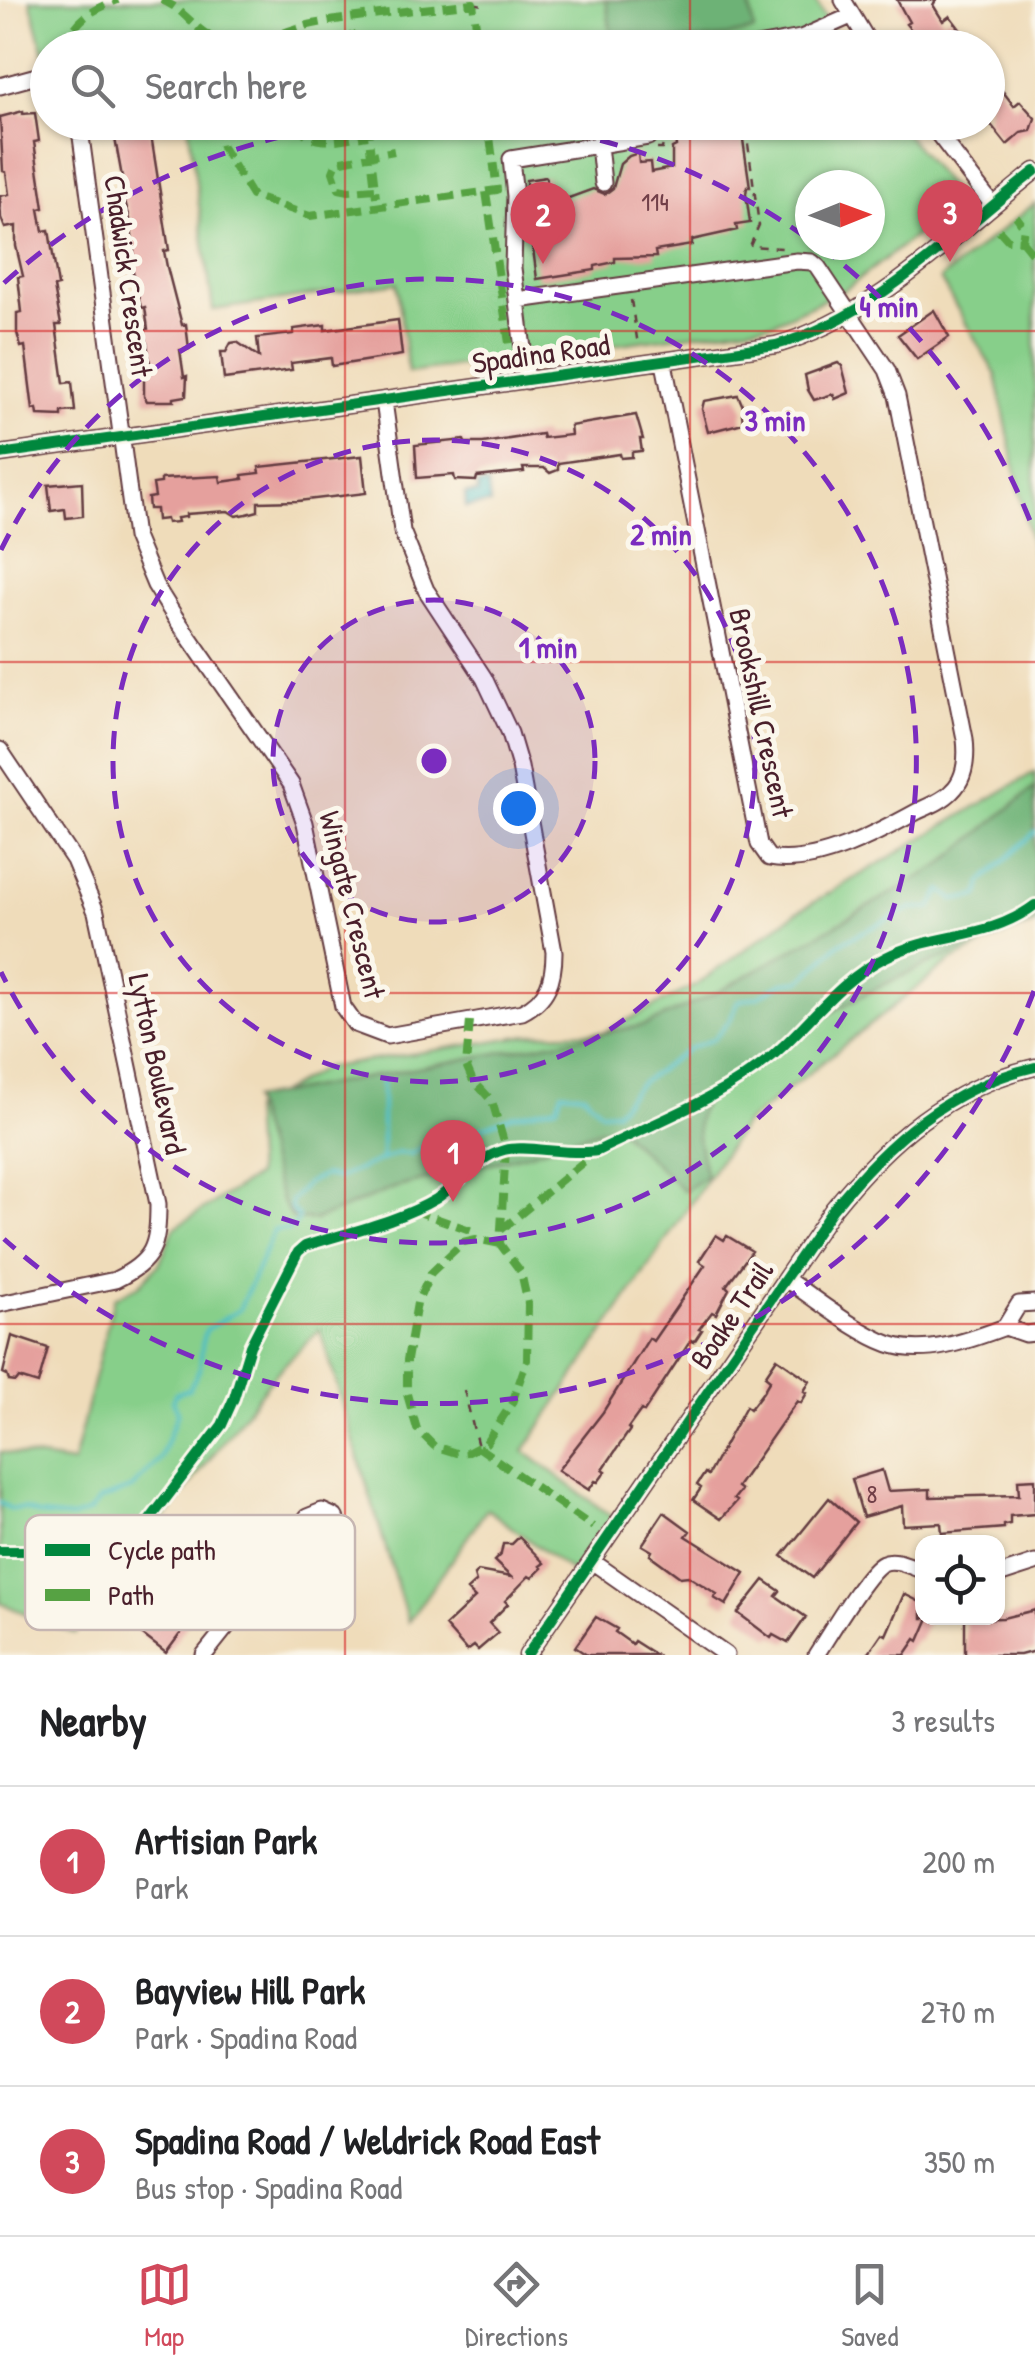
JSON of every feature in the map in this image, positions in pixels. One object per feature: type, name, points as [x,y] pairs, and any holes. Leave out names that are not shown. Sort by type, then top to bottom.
[{"type":"street","points":[[843,0],[860,30]]},
{"type":"street","points":[[819,30],[851,16]]},
{"type":"street","points":[[0,86],[30,78]]},
{"type":"street","name":"Chadwick Crescent","points":[[81,140],[123,436]]},
{"type":"street","points":[[527,382],[513,268],[515,196],[511,160],[634,140]]},
{"type":"street","points":[[942,140],[992,204]]},
{"type":"street","points":[[598,145],[602,183]]},
{"type":"street","name":"Spadina Road","points":[[0,454],[776,345],[826,327],[864,307],[1035,171]]},
{"type":"street","name":"Brookshill Crescent","points":[[628,284],[805,260],[818,267],[887,370],[897,396],[966,756],[964,770],[952,792],[880,832],[834,850],[779,860],[769,858],[759,844],[664,363]]},
{"type":"street","points":[[518,300],[628,284]]},
{"type":"street","name":"Wingate Crescent","points":[[123,436],[135,537],[143,561],[175,617],[291,784],[305,822],[343,1008],[355,1024],[387,1036],[522,1012],[534,1006],[548,990],[554,974],[554,952],[520,766],[510,732],[484,678],[426,590],[402,531],[384,401]]},
{"type":"street","name":"Lytton Boulevard","points":[[0,750],[74,860],[96,912],[158,1204],[158,1226],[146,1262],[116,1280],[0,1304]]},
{"type":"street","name":"Boake Trail","points":[[527,1655],[833,1209],[865,1169],[905,1131],[982,1085],[1035,1068]]},
{"type":"street","points":[[787,1280],[889,1344],[913,1348],[943,1346],[1005,1327],[1035,1333]]},
{"type":"street","points":[[1005,1327],[1019,1304],[1035,1303]]},
{"type":"street","points":[[816,1655],[882,1563],[894,1561],[915,1568]]},
{"type":"street","points":[[593,1562],[726,1655]]},
{"type":"street","points":[[1005,1573],[1035,1563]]},
{"type":"street","points":[[204,1655],[224,1630]]},
{"type":"path","points":[[473,2],[487,6]]},
{"type":"path","points":[[747,140],[759,225],[750,246],[795,249]]},
{"type":"path","points":[[628,284],[638,344]]},
{"type":"path","points":[[464,1390],[478,1447]]},
{"type":"green space","points":[[30,0],[815,0],[832,30],[175,30],[38,30]]},
{"type":"green space","points":[[606,0],[749,0],[754,30],[611,30]]},
{"type":"green space","points":[[190,140],[911,140],[960,201],[885,259],[885,170],[795,170],[795,260],[884,260],[845,290],[773,323],[408,373],[397,283],[213,310]]},
{"type":"green space","points":[[1035,203],[1035,565],[996,375],[940,279]]},
{"type":"green space","points":[[1035,772],[1035,920],[951,961],[744,1124],[524,1451],[620,1523],[581,1579],[487,1509],[408,1622],[320,1329],[276,1373],[167,1515],[25,1515],[25,1613],[0,1603],[0,1452],[73,1463],[114,1298],[139,1285],[159,1264],[174,1228],[256,1176],[252,1109],[324,1068],[535,1034],[604,1032],[696,985],[797,912]]},
{"type":"green space","points":[[1035,787],[1035,924],[919,968],[845,1005],[774,1048],[717,1089],[705,1101],[698,1119],[706,1176],[684,1191],[615,1125],[530,1153],[394,1188],[316,1220],[293,1219],[281,1200],[252,1099],[646,1025],[714,994],[941,865]]},
{"type":"water","points":[[488,484],[490,504],[466,507],[465,494],[478,493],[478,485]]},
{"type":"building","points":[[897,0],[936,0],[933,5],[943,21],[950,16],[961,30],[911,30],[906,24],[909,22]]},
{"type":"building","points":[[1005,94],[1014,106],[1020,101],[1035,118],[1031,131],[1021,133],[1007,145],[1003,140]]},
{"type":"building","points":[[23,111],[30,113],[30,140],[39,140],[34,142],[44,208],[39,209],[43,231],[49,230],[58,286],[54,287],[61,325],[56,325],[64,383],[72,382],[75,411],[62,412],[62,416],[38,415],[37,409],[33,410],[25,346],[21,347],[17,333],[17,313],[22,312],[18,277],[23,276],[16,226],[5,228],[1,218],[0,196],[9,194],[3,171],[0,117]]},
{"type":"building","points":[[115,140],[152,140],[169,250],[164,251],[182,325],[186,324],[189,349],[180,350],[184,377],[187,376],[186,396],[174,401],[147,401],[144,396],[144,370],[151,370],[145,330],[148,329],[145,307],[141,308],[133,272],[130,273],[128,261],[135,260],[130,219],[120,188],[124,188]]},
{"type":"building","points":[[675,140],[743,140],[750,187],[746,194],[750,223],[736,225],[737,230],[692,240],[692,245],[655,251],[656,257],[615,258],[615,262],[595,266],[595,270],[537,279],[531,234],[527,235],[525,225],[526,180],[546,177],[549,200],[554,199],[555,203],[593,189],[605,194],[613,188],[620,164],[629,156],[638,153],[639,163],[650,162],[651,172],[672,168],[672,148]]},
{"type":"building","points":[[934,310],[949,337],[917,359],[898,335]]},
{"type":"building","points":[[398,320],[402,355],[332,366],[331,358],[291,363],[292,370],[224,379],[221,352],[226,352],[231,343],[237,342],[259,357],[257,338],[294,334],[294,329],[325,325],[325,330]]},
{"type":"building","points":[[838,363],[849,393],[835,399],[833,394],[814,400],[805,375]]},
{"type":"building","points":[[738,395],[745,411],[743,423],[708,432],[702,409],[704,401]]},
{"type":"building","points":[[636,415],[642,451],[632,452],[632,457],[621,458],[620,454],[558,463],[558,470],[550,473],[544,468],[523,468],[524,472],[477,477],[476,481],[455,480],[454,475],[417,478],[415,445],[571,435],[570,426]]},
{"type":"building","points":[[362,456],[366,493],[258,502],[258,511],[247,514],[186,514],[177,518],[178,522],[167,523],[166,519],[157,520],[156,509],[149,509],[148,498],[155,497],[153,484],[161,483],[161,479],[220,476],[221,482],[260,473],[259,467]]},
{"type":"building","points":[[82,482],[83,516],[66,518],[65,509],[51,511],[48,485]]},
{"type":"building","points":[[716,1235],[724,1240],[727,1236],[752,1251],[726,1286],[729,1289],[716,1314],[712,1312],[694,1342],[691,1340],[644,1412],[641,1410],[628,1428],[603,1469],[606,1471],[589,1490],[558,1470],[705,1265],[699,1261]]},
{"type":"building","points":[[12,1336],[48,1348],[38,1384],[19,1378],[9,1381],[3,1373]]},
{"type":"building","points":[[777,1358],[810,1381],[804,1391],[807,1393],[801,1403],[797,1401],[737,1487],[741,1490],[734,1499],[737,1501],[721,1519],[693,1500],[701,1488],[697,1485],[705,1473],[708,1475],[746,1406],[750,1409],[763,1392],[770,1380],[765,1376]]},
{"type":"building","points":[[882,1470],[888,1491],[930,1489],[930,1497],[1019,1495],[1018,1480],[1035,1479],[1035,1514],[1010,1516],[1010,1524],[1004,1528],[942,1533],[941,1523],[903,1525],[902,1506],[863,1517],[852,1479]]},
{"type":"building","points":[[829,1498],[856,1522],[812,1578],[782,1556]]},
{"type":"building","points":[[664,1512],[690,1531],[686,1536],[745,1573],[726,1605],[714,1598],[717,1594],[688,1576],[680,1577],[642,1545]]},
{"type":"building","points":[[519,1537],[544,1563],[542,1568],[532,1578],[529,1576],[489,1623],[498,1633],[478,1650],[474,1646],[467,1651],[445,1626],[475,1598],[467,1590],[476,1582],[474,1575],[478,1571],[511,1577],[494,1561],[503,1544],[512,1544]]},
{"type":"building","points":[[764,1580],[780,1591],[776,1596],[806,1617],[788,1643],[773,1635],[771,1638],[738,1613]]},
{"type":"building","points":[[904,1594],[915,1600],[915,1625],[926,1625],[919,1641],[916,1639],[905,1655],[867,1655],[882,1633],[886,1635]]},
{"type":"building","points":[[1035,1610],[1035,1651],[1020,1655],[965,1655],[965,1625],[1005,1625],[1005,1618]]},
{"type":"building","points":[[596,1617],[632,1644],[634,1641],[656,1655],[587,1655],[575,1647]]},
{"type":"building","points":[[136,1630],[183,1630],[166,1653]]},
{"type":"waterway","points":[[81,1515],[100,1500],[131,1489],[160,1459],[178,1412],[173,1401],[175,1394],[189,1389],[200,1368],[207,1329],[239,1310],[274,1230],[288,1230],[297,1223],[291,1201],[307,1183],[324,1175],[338,1178],[398,1153],[411,1154],[438,1137],[461,1136],[511,1116],[557,1106],[562,1092],[584,1094],[601,1112],[616,1111],[638,1085],[688,1049],[714,1039],[730,1020],[738,1001],[759,996],[783,983],[801,981],[840,943],[912,908],[931,908],[941,890],[955,900],[979,896],[982,882],[1035,832]]},
{"type":"waterway","points":[[382,1080],[382,1160]]},
{"type":"waterway","points":[[0,1503],[39,1515]]},
{"type":"marked path","points":[[74,30],[85,17],[118,0]]},
{"type":"marked path","points":[[161,0],[200,30]]},
{"type":"marked path","points":[[291,30],[473,3],[477,30]]},
{"type":"marked path","points":[[221,140],[252,196],[310,216],[497,190],[490,140]]},
{"type":"marked path","points":[[318,140],[328,140]]},
{"type":"marked path","points":[[328,140],[338,140]]},
{"type":"marked path","points":[[369,140],[376,197]]},
{"type":"marked path","points":[[375,189],[339,189],[333,172],[337,162],[394,151]]},
{"type":"marked path","points":[[486,192],[512,363]]},
{"type":"marked path","points":[[999,230],[1008,240],[1022,241],[1024,227],[1016,216]]},
{"type":"marked path","points":[[1022,241],[1035,257]]},
{"type":"marked path","points":[[470,1021],[466,1065],[472,1079],[492,1101],[506,1149],[500,1244],[521,1272],[528,1304],[527,1360],[512,1403],[486,1443],[469,1452],[456,1453],[434,1446],[417,1429],[407,1394],[407,1360],[417,1303],[431,1273],[463,1242],[476,1239],[500,1244]]},
{"type":"marked path","points":[[501,1230],[593,1154]]},
{"type":"marked path","points":[[413,1210],[478,1233]]},
{"type":"marked path","points":[[478,1447],[593,1527]]},
{"type":"cycle path","points":[[0,454],[776,345],[812,332],[881,294],[1035,171]]},
{"type":"cycle path","points":[[153,1515],[222,1425],[250,1346],[298,1252],[305,1246],[421,1207],[445,1193],[476,1165],[504,1150],[597,1151],[664,1120],[752,1072],[868,967],[905,949],[999,924],[1035,905]]},
{"type":"cycle path","points":[[527,1655],[854,1184],[898,1140],[948,1103],[975,1088],[1035,1067]]},
{"type":"cycle path","points":[[0,1551],[25,1551]]},
{"type":"place","name":"Spadina Road / Weldrick Road East","points":[[950,262]]},
{"type":"place","name":"Bayview Hill Park","points":[[543,264]]},
{"type":"place","name":"Artisian Park","points":[[453,1202]]}]
